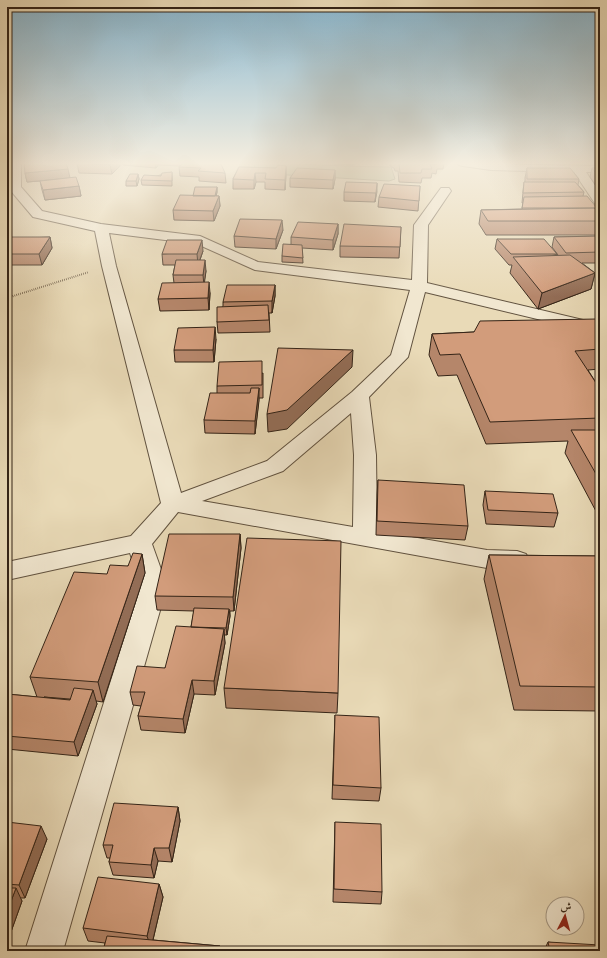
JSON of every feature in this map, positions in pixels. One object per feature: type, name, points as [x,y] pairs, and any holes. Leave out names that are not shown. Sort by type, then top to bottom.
[{"type":"street","points":[[32,208],[38,214],[101,228],[200,240],[255,266],[418,286],[600,329]]},
{"type":"street","points":[[7,571],[139,543],[173,504],[275,466],[359,396],[399,357],[418,286],[421,225],[433,208]]},
{"type":"street","points":[[101,228],[109,266],[173,504]]},
{"type":"street","points":[[359,396],[365,455],[365,538]]},
{"type":"street","points":[[173,504],[487,559],[540,560]]},
{"type":"street","points":[[44,951],[154,586],[139,543]]},
{"type":"path","points":[[7,298],[109,266]]},
{"type":"building","points":[[174,208],[214,208],[213,211],[173,210]]},
{"type":"building","points":[[522,208],[597,208],[597,208]]},
{"type":"building","points":[[594,208],[600,214],[600,221],[488,221],[481,210]]},
{"type":"building","points":[[240,219],[282,220],[276,239],[234,236]]},
{"type":"building","points":[[298,222],[338,224],[333,240],[291,237]]},
{"type":"building","points":[[344,224],[401,227],[400,247],[340,246]]},
{"type":"building","points":[[600,236],[600,252],[566,253],[554,237]]},
{"type":"building","points":[[8,237],[50,237],[39,254],[7,254]]},
{"type":"building","points":[[497,239],[544,239],[557,254],[511,254]]},
{"type":"building","points":[[167,240],[202,240],[197,254],[162,254]]},
{"type":"building","points":[[283,244],[302,245],[303,258],[282,256]]},
{"type":"building","points":[[570,255],[595,273],[542,293],[513,257]]},
{"type":"building","points":[[176,260],[205,260],[203,275],[173,275]]},
{"type":"building","points":[[209,282],[208,298],[158,299],[162,283]]},
{"type":"building","points":[[227,285],[275,285],[272,301],[223,302]]},
{"type":"building","points":[[268,305],[269,320],[217,322],[217,307]]},
{"type":"building","points":[[597,319],[600,321],[600,349],[575,351],[600,389],[600,418],[490,422],[460,354],[440,355],[432,334],[474,332],[480,321]]},
{"type":"building","points":[[215,327],[213,350],[174,350],[178,328]]},
{"type":"building","points":[[278,348],[353,350],[287,410],[267,414]]},
{"type":"building","points":[[262,361],[262,385],[217,386],[219,362]]},
{"type":"building","points":[[251,388],[259,388],[255,421],[204,420],[210,393],[250,393]]},
{"type":"building","points":[[571,430],[600,430],[600,481]]},
{"type":"building","points":[[378,480],[464,485],[468,526],[377,521]]},
{"type":"building","points":[[485,491],[553,494],[558,513],[488,510]]},
{"type":"building","points":[[169,534],[240,534],[233,597],[155,596]]},
{"type":"building","points":[[247,538],[341,541],[338,693],[224,688]]},
{"type":"building","points":[[133,553],[142,554],[98,682],[30,677],[74,572],[107,574],[110,565],[128,566]]},
{"type":"building","points":[[489,555],[600,556],[600,687],[520,686]]},
{"type":"building","points":[[194,608],[229,609],[226,628],[191,627]]},
{"type":"building","points":[[176,626],[224,629],[214,681],[192,680],[183,719],[138,716],[145,692],[130,692],[137,666],[165,668]]},
{"type":"building","points":[[74,688],[93,690],[74,742],[7,736],[7,694],[70,700]]},
{"type":"building","points":[[335,715],[379,717],[381,788],[333,785]]},
{"type":"building","points":[[114,803],[178,807],[169,848],[154,848],[151,865],[109,862],[113,845],[103,845]]},
{"type":"building","points":[[7,822],[41,826],[19,885],[7,884]]},
{"type":"building","points":[[335,822],[381,824],[382,892],[334,889]]},
{"type":"building","points":[[98,877],[159,884],[147,936],[83,928]]},
{"type":"building","points":[[7,888],[16,888],[7,912]]},
{"type":"building","points":[[107,936],[220,946],[220,951],[103,951]]},
{"type":"building","points":[[548,942],[600,945],[600,951],[550,951]]}]
